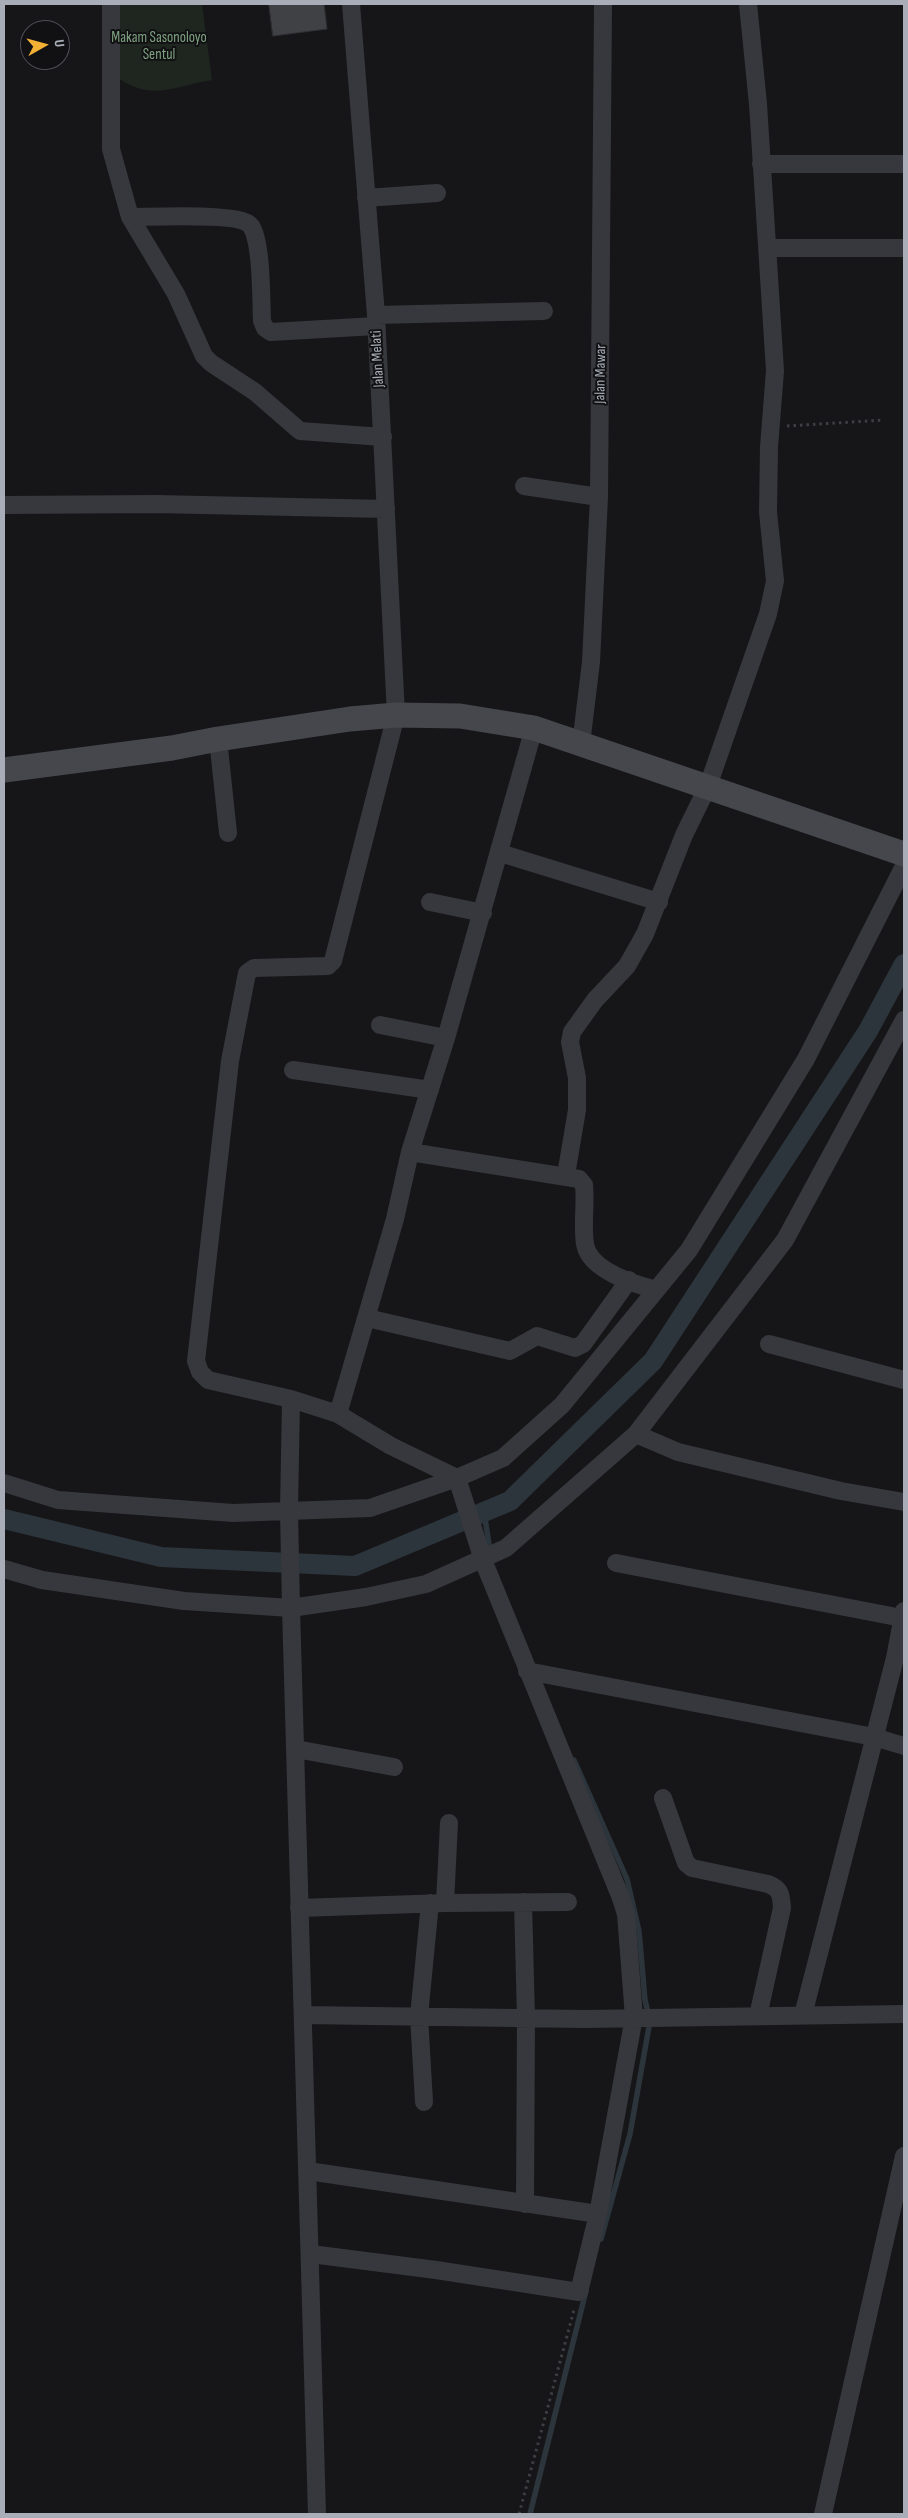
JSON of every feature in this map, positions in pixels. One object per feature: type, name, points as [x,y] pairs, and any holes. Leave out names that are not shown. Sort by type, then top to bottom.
[{"type":"main road","points":[[4,770],[172,748],[350,719],[396,715],[460,716],[534,728],[904,854]]},
{"type":"street","points":[[111,4],[111,149],[130,217],[176,294],[204,356],[211,363],[254,392],[300,431],[383,438]]},
{"type":"street","name":"Jalan Melati","points":[[291,1399],[208,1380],[200,1372],[196,1361],[230,1061],[247,973],[251,969],[328,966],[334,962],[396,715],[376,320],[351,4]]},
{"type":"street","name":"Jalan Mawar","points":[[581,744],[591,662],[599,497],[604,4]]},
{"type":"street","points":[[566,1175],[577,1110],[577,1078],[570,1042],[572,1032],[595,1000],[627,966],[645,934],[684,835],[708,786],[768,614],[775,581],[768,512],[770,427],[775,371],[762,164],[748,4]]},
{"type":"street","points":[[762,164],[904,164]]},
{"type":"street","points":[[366,198],[436,193]]},
{"type":"street","points":[[130,217],[194,216],[242,220],[250,224],[255,235],[262,321],[265,328],[271,332],[376,320],[544,311]]},
{"type":"street","points":[[767,248],[904,248]]},
{"type":"street","points":[[524,486],[599,497]]},
{"type":"street","points":[[4,505],[156,504],[386,509]]},
{"type":"street","points":[[338,1414],[395,1219],[410,1152],[483,912],[534,728]]},
{"type":"street","points":[[218,739],[228,833]]},
{"type":"street","points":[[500,853],[659,902]]},
{"type":"street","points":[[4,1483],[58,1500],[289,1519],[370,1508],[458,1481],[503,1458],[562,1405],[689,1250],[806,1059],[904,866]]},
{"type":"street","points":[[430,902],[483,912]]},
{"type":"street","points":[[4,1569],[42,1580],[184,1601],[291,1603],[366,1597],[426,1584],[482,1556],[506,1548],[636,1434],[785,1240],[904,1020]]},
{"type":"street","points":[[380,1025],[446,1038]]},
{"type":"street","points":[[293,1070],[430,1090]]},
{"type":"street","points":[[410,1152],[579,1178],[584,1185],[585,1246],[591,1258],[605,1271],[656,1290]]},
{"type":"street","points":[[367,1318],[510,1351],[537,1336],[575,1348],[583,1344],[629,1280]]},
{"type":"street","points":[[769,1344],[904,1380]]},
{"type":"street","points":[[311,2254],[436,2270],[579,2292],[646,2018],[624,1906],[527,1671],[482,1556],[458,1481],[391,1446],[338,1414],[291,1399],[289,1519],[317,2514]]},
{"type":"street","points":[[636,1434],[678,1452],[841,1491],[904,1502]]},
{"type":"street","points":[[616,1563],[903,1614],[899,1660],[874,1737],[803,2016]]},
{"type":"street","points":[[527,1671],[874,1737],[904,1746]]},
{"type":"street","points":[[296,1749],[394,1766]]},
{"type":"street","points":[[663,1798],[686,1864],[692,1868],[768,1884],[777,1888],[781,1895],[782,1908],[758,2016]]},
{"type":"street","points":[[424,2102],[419,2016],[449,1823]]},
{"type":"street","points":[[523,1902],[526,2018],[526,2204]]},
{"type":"street","points":[[300,1908],[437,1903],[568,1902]]},
{"type":"street","points":[[303,2015],[584,2019],[904,2014]]},
{"type":"street","points":[[823,2514],[904,2156]]},
{"type":"street","points":[[308,2171],[598,2214]]},
{"type":"path","points":[[770,427],[884,420]]},
{"type":"path","points":[[519,2514],[579,2292]]},
{"type":"green space","name":"Makam Sasonoloyo Sentul","points":[[116,4],[202,4],[212,80],[173,89],[151,91],[128,84],[115,76]]},
{"type":"building","points":[[269,4],[324,4],[327,29],[273,36]]},
{"type":"waterway","points":[[4,1519],[161,1557],[355,1566],[510,1501],[653,1361],[868,1031],[904,964]]},
{"type":"waterway","points":[[484,1512],[489,1544]]},
{"type":"waterway","points":[[574,1760],[627,1879],[639,1931],[645,2000],[650,2021],[630,2134],[601,2239]]},
{"type":"waterway","points":[[530,2514],[586,2291]]}]
